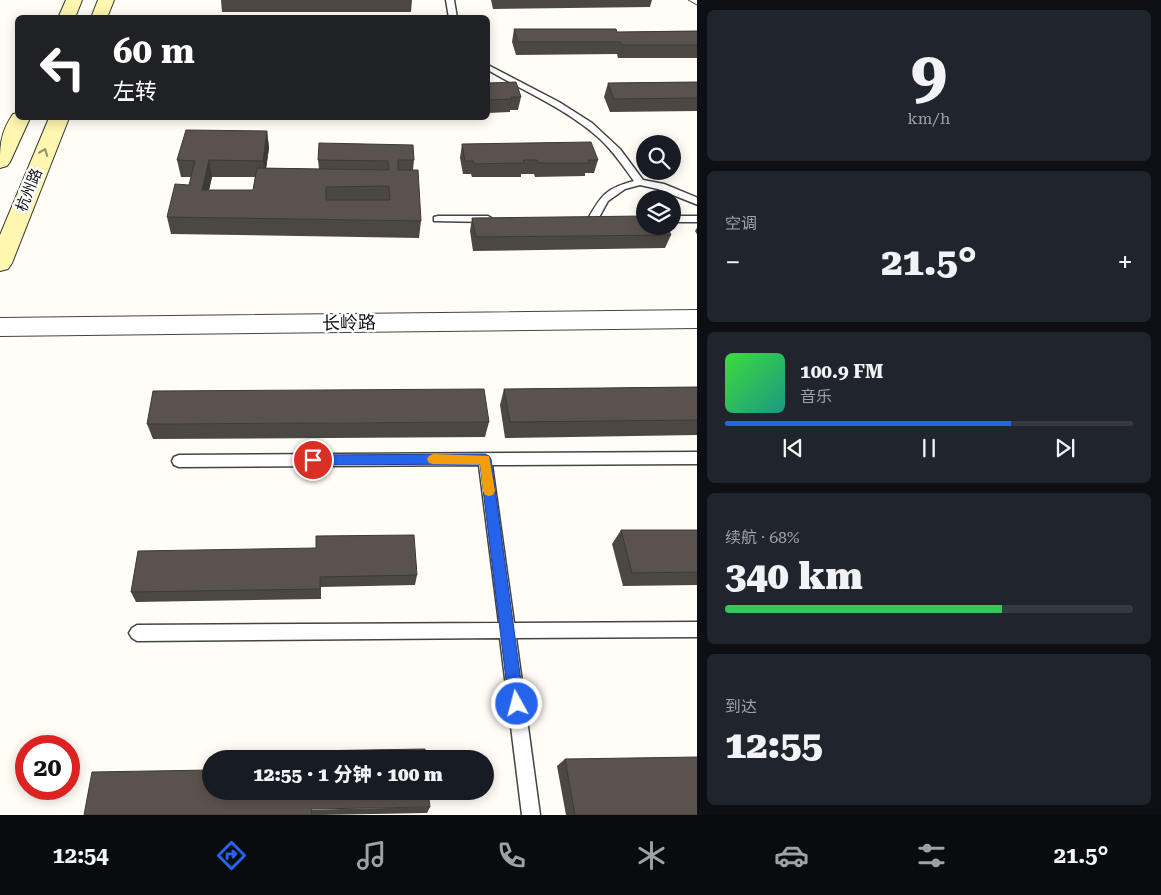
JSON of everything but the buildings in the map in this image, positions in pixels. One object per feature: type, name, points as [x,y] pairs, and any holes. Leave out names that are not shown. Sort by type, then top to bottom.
[{"type":"main road","points":[[67,15],[74,0]]},
{"type":"main road","points":[[100,15],[106,0]]},
{"type":"main road","points":[[0,162],[19,120]]},
{"type":"main road","name":"杭州路","points":[[0,262],[57,120]]},
{"type":"street","name":"长岭路","points":[[0,326],[697,319]]},
{"type":"lane","points":[[450,0],[452,15]]},
{"type":"lane","points":[[490,68],[560,106],[589,126],[616,150],[640,182]]},
{"type":"lane","points":[[593,219],[604,198],[622,187],[640,182],[661,186],[697,202]]},
{"type":"lane","points":[[438,219],[496,219]]},
{"type":"lane","points":[[681,219],[697,219]]},
{"type":"lane","points":[[179,461],[697,458]]},
{"type":"lane","points":[[485,459],[531,815]]},
{"type":"lane","points":[[137,634],[697,630]]},
{"type":"slow traffic","points":[[433,459],[485,459],[489,491]]},
{"type":"route","points":[[313,460],[485,459],[517,704]]}]
